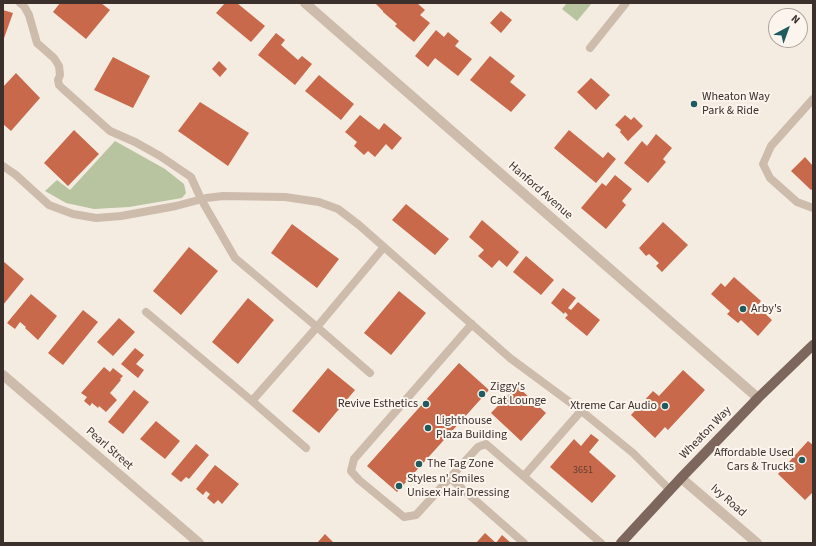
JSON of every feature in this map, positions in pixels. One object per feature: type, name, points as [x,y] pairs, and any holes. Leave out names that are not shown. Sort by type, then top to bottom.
[{"type":"main road","name":"Wheaton Way","points":[[622,543],[681,478],[758,398],[813,345]]},
{"type":"street","name":"Hanford Avenue","points":[[305,3],[758,398]]},
{"type":"street","name":"Pearl Street","points":[[3,375],[199,543]]},
{"type":"street","name":"Ivy Road","points":[[681,478],[757,543]]},
{"type":"lane","points":[[590,48],[626,3]]},
{"type":"lane","points":[[23,4],[29,15],[37,43],[54,58],[58,66],[60,75],[58,80],[62,88],[110,130],[135,142],[186,173],[194,182],[201,200],[235,258],[370,373]]},
{"type":"lane","points":[[813,98],[771,146],[763,164],[770,178],[797,202],[813,208]]},
{"type":"lane","points":[[3,166],[16,175],[49,205],[73,214],[96,218],[121,216],[223,196],[285,197],[319,202],[338,209],[359,225],[510,358],[581,411],[633,453],[670,490]]},
{"type":"lane","points":[[252,401],[384,247]]},
{"type":"lane","points":[[146,312],[306,448]]},
{"type":"lane","points":[[472,324],[354,460],[351,471],[404,517],[416,515],[478,447],[486,444],[601,543]]},
{"type":"lane","points":[[524,476],[581,411]]},
{"type":"lane","points":[[450,478],[524,543]]},
{"type":"green space","points":[[567,3],[592,3],[577,21],[562,9]]},
{"type":"green space","points":[[115,141],[165,169],[184,184],[186,193],[182,198],[129,207],[94,209],[66,203],[45,191],[57,180],[70,190]]},
{"type":"building","points":[[60,3],[101,3],[110,10],[86,39],[53,12]]},
{"type":"building","points":[[225,3],[237,3],[265,26],[251,42],[216,13]]},
{"type":"building","points":[[417,3],[425,10],[420,15],[430,23],[414,42],[395,26],[397,24],[383,12],[376,4]]},
{"type":"building","points":[[3,10],[13,13],[3,41]]},
{"type":"building","points":[[501,11],[512,20],[501,33],[490,23]]},
{"type":"building","points":[[436,30],[444,37],[448,32],[459,41],[455,46],[472,59],[458,76],[435,58],[428,67],[415,56]]},
{"type":"building","points":[[276,33],[285,40],[281,45],[298,60],[302,56],[312,64],[295,85],[258,55]]},
{"type":"building","points":[[490,56],[515,76],[510,82],[526,95],[511,112],[470,80]]},
{"type":"building","points":[[113,57],[150,76],[133,108],[94,90]]},
{"type":"building","points":[[219,61],[227,69],[220,77],[212,69]]},
{"type":"building","points":[[16,73],[40,98],[11,131],[3,124],[3,87]]},
{"type":"building","points":[[319,75],[354,104],[341,120],[305,91]]},
{"type":"building","points":[[591,78],[610,95],[596,110],[577,92]]},
{"type":"building","points":[[200,102],[249,133],[228,166],[178,131]]},
{"type":"building","points":[[360,115],[379,130],[384,123],[402,138],[392,150],[386,144],[375,157],[368,151],[364,155],[354,146],[357,142],[345,132]]},
{"type":"building","points":[[625,115],[631,120],[634,117],[643,126],[628,141],[620,132],[621,130],[615,125]]},
{"type":"building","points":[[74,130],[99,154],[68,186],[44,163]]},
{"type":"building","points":[[569,130],[603,158],[608,152],[616,159],[596,183],[554,148]]},
{"type":"building","points":[[656,134],[672,148],[663,159],[666,162],[648,183],[624,163],[642,141],[647,146]]},
{"type":"building","points":[[805,157],[813,166],[813,188],[811,190],[791,171]]},
{"type":"building","points":[[615,175],[632,189],[622,201],[626,205],[606,229],[581,208],[602,183],[606,186]]},
{"type":"building","points":[[406,204],[449,239],[435,255],[392,220]]},
{"type":"building","points":[[482,220],[519,252],[507,267],[499,260],[492,268],[478,256],[484,250],[469,237]]},
{"type":"building","points":[[663,222],[688,245],[662,272],[656,266],[659,263],[649,254],[646,256],[639,248]]},
{"type":"building","points":[[292,224],[339,259],[317,288],[271,253]]},
{"type":"building","points":[[189,247],[218,271],[181,315],[153,291]]},
{"type":"building","points":[[526,256],[554,280],[541,295],[513,272]]},
{"type":"building","points":[[3,261],[24,279],[3,305]]},
{"type":"building","name":"Arby's","points":[[734,277],[761,301],[757,306],[772,320],[758,336],[741,320],[738,323],[727,314],[730,311],[711,294],[721,283],[725,287]]},
{"type":"building","points":[[563,288],[576,298],[568,308],[571,310],[578,302],[600,320],[587,336],[565,318],[568,315],[565,312],[564,314],[551,303]]},
{"type":"building","points":[[399,291],[426,313],[391,355],[364,333]]},
{"type":"building","points":[[31,294],[57,316],[38,340],[20,322],[15,329],[7,323]]},
{"type":"building","points":[[248,298],[274,320],[238,364],[212,342]]},
{"type":"building","points":[[83,310],[98,322],[63,365],[48,353]]},
{"type":"building","points":[[119,318],[135,332],[113,356],[97,342]]},
{"type":"building","points":[[135,348],[144,355],[136,364],[144,370],[138,378],[121,364]]},
{"type":"building","name":"Lighthouse Plaza Building","points":[[459,363],[489,390],[397,492],[367,466]]},
{"type":"building","points":[[104,367],[110,372],[113,368],[123,376],[110,393],[117,400],[106,412],[99,406],[98,408],[92,403],[90,406],[84,401],[87,397],[81,393]]},
{"type":"building","points":[[328,368],[355,390],[319,433],[292,411]]},
{"type":"building","name":"Xtreme Car Audio","points":[[683,370],[705,390],[668,430],[665,427],[655,438],[631,415],[653,391],[659,396]]},
{"type":"building","points":[[517,386],[546,413],[521,441],[491,413]]},
{"type":"building","points":[[134,390],[149,402],[123,434],[108,422]]},
{"type":"building","points":[[156,421],[180,441],[165,459],[140,439]]},
{"type":"building","points":[[591,434],[599,440],[589,452],[616,476],[592,503],[550,467],[574,439],[581,446]]},
{"type":"building","name":"Affordable Used Cars & Trucks","points":[[808,441],[813,445],[813,492],[805,500],[778,474]]},
{"type":"building","points":[[196,444],[209,455],[189,479],[186,477],[181,482],[171,474]]},
{"type":"building","points":[[215,465],[239,484],[222,504],[218,500],[214,504],[207,498],[210,494],[206,491],[203,495],[196,489]]},
{"type":"building","points":[[485,533],[496,543],[476,543]]},
{"type":"building","points":[[325,534],[334,543],[317,543]]},
{"type":"building","points":[[502,535],[511,543],[496,543]]},
{"type":"place","name":"Wheaton Way Park & Ride","points":[[694,104]]},
{"type":"place","name":"Arby's","points":[[743,309]]},
{"type":"place","name":"Ziggy's Cat Lounge","points":[[482,394]]},
{"type":"place","name":"Revive Esthetics","points":[[426,404]]},
{"type":"place","name":"Xtreme Car Audio","points":[[665,406]]},
{"type":"place","name":"Lighthouse Plaza Building","points":[[428,428]]},
{"type":"place","name":"Affordable Used Cars & Trucks","points":[[802,460]]},
{"type":"place","name":"The Tag Zone","points":[[419,464]]},
{"type":"place","name":"Styles n' Smiles Unisex Hair Dressing","points":[[399,486]]}]
